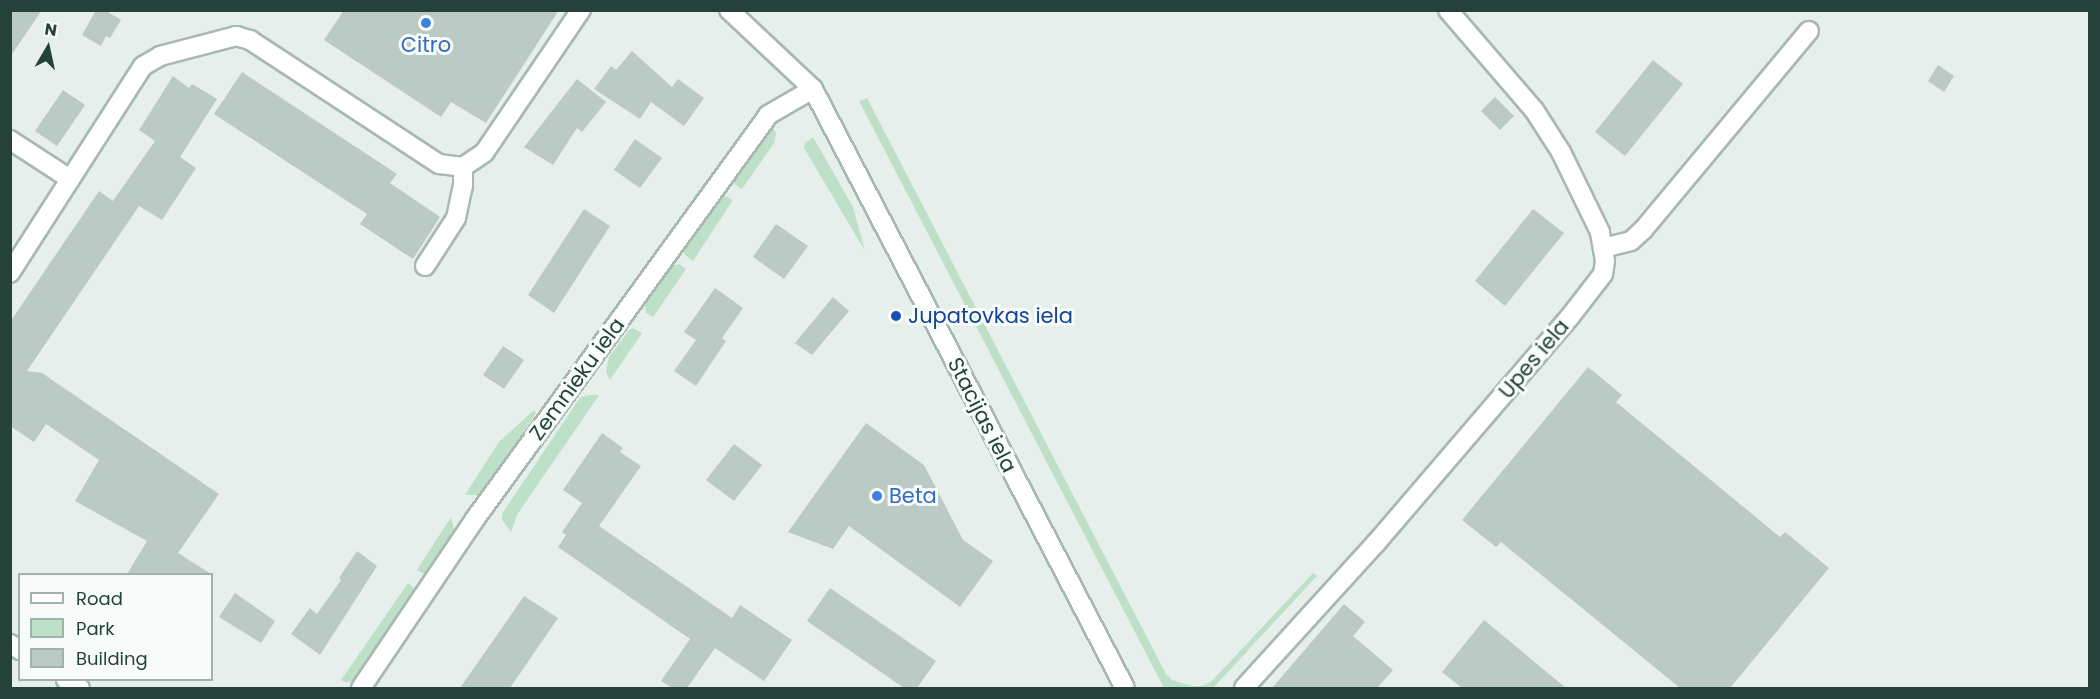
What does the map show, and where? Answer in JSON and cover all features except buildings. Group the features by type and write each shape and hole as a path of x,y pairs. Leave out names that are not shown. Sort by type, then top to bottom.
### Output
{"street":[{"path":"10,273 143,66 160,56 236,36 250,40 439,164 463,167 484,153 581,10"},
{"path":"729,10 813,89"},
{"path":"1448,10 1534,110 1582,194 1603,248 1631,241 1643,230 1809,32"},
{"name":"Stacijas iela","path":"813,89 1125,688"},
{"name":"Zemnieku iela","path":"361,688 475,519 768,115 813,89"},
{"path":"10,141 70,179"},
{"path":"425,266 456,218 463,186 463,167"},
{"name":"Upes iela","path":"1244,688 1383,534 1596,285 1603,274 1603,248"}],"green space":[{"path":"867,98 1166,674 1172,680 1192,686 1202,686 1211,682 1313,573 1317,576 1213,688 1164,688 859,101"},
{"path":"772,125 776,134 774,143 742,189 733,183 734,177"},
{"path":"813,137 853,207 865,251 804,148 805,143"},
{"path":"723,195 733,200 693,261 685,255 683,249 718,198"},
{"path":"679,264 686,269 653,317 646,313 645,305 671,266"},
{"path":"633,328 642,333 610,380 606,372 609,357 629,330"},
{"path":"599,395 517,515 511,532 502,520 502,514 577,402 581,397"},
{"path":"534,410 536,413 485,489 478,495 465,495 499,442"},
{"path":"451,517 455,533 428,576 417,570"},
{"path":"408,583 415,592 356,679 347,683 341,680"}],"place":[{"name":"Citro","path":"426,23"},
{"name":"Jupatovkas iela","path":"896,316"},
{"name":"Beta","path":"877,496"}]}
